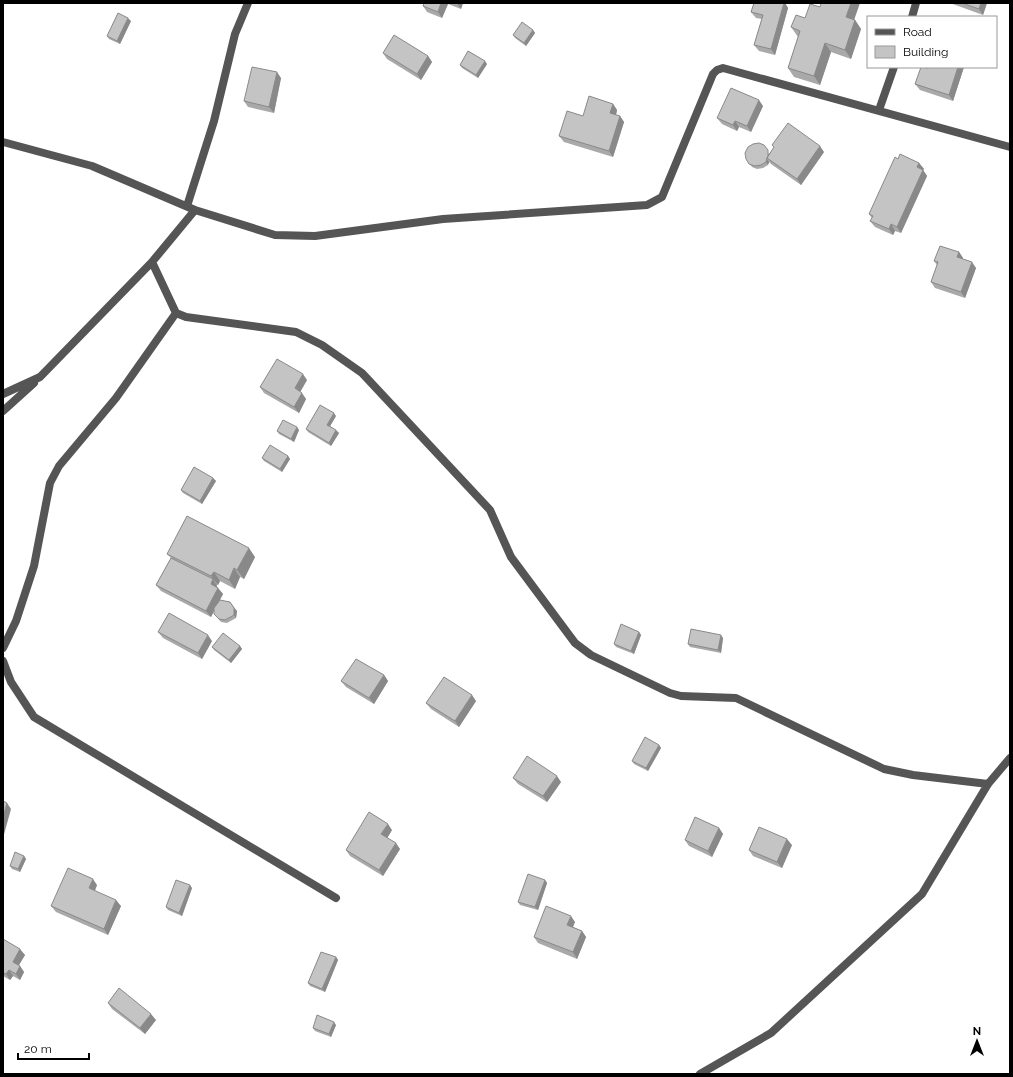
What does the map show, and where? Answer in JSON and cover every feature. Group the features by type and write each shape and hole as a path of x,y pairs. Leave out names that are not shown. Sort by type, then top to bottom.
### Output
{"street":[{"path":"3,410 40,377 152,262 191,208 236,34 248,3"},
{"path":"912,16 916,3"},
{"path":"3,142 92,166 191,208 275,235 315,236 443,219 647,206 662,197 713,74 717,70 723,68 1010,147"},
{"path":"879,110 894,68"},
{"path":"152,262 176,313 186,317 296,332 322,345 362,373 490,510 511,557 575,643 591,655 670,693 681,696 736,698 884,769 913,775 988,784"},
{"path":"3,648 16,621 34,566 50,483 59,466 116,398 176,313"},
{"path":"3,394 40,377"},
{"path":"3,661 11,682 34,717 336,898"},
{"path":"700,1074 771,1032 922,894 988,784 1010,758"}],"building":[{"path":"424,3 441,3 438,12 423,6"},
{"path":"754,3 784,3 771,49 754,45 763,15 751,12"},
{"path":"821,3 851,3 846,17 855,20 845,50 825,43 814,76 788,68 800,31 791,27 796,15 805,18 810,4 820,7"},
{"path":"962,3 981,3 979,9"},
{"path":"118,13 128,18 117,41 107,36"},
{"path":"522,22 533,30 524,43 513,35"},
{"path":"394,35 428,56 417,74 383,53"},
{"path":"468,51 485,61 476,75 460,65"},
{"path":"252,67 277,72 269,107 244,101"},
{"path":"921,68 958,68 949,95 915,84"},
{"path":"731,88 759,100 747,126 735,121 733,125 717,118"},
{"path":"589,96 613,104 610,113 620,116 609,151 559,136 567,111 583,116"},
{"path":"788,123 820,146 797,179 767,158 774,147 772,145"},
{"path":"759,143 764,145 768,150 768,156 766,162 755,166 749,164 745,153 748,147"},
{"path":"900,154 919,163 917,167 923,170 897,227 891,224 889,229 870,221 873,216 869,214 895,157 898,159"},
{"path":"940,246 959,252 957,257 972,262 961,292 931,282 938,262 934,261"},
{"path":"277,359 303,374 295,388 302,393 294,407 260,387"},
{"path":"320,405 334,413 327,425 336,430 329,443 306,429"},
{"path":"283,420 297,427 291,439 277,431"},
{"path":"270,445 288,456 280,469 262,458"},
{"path":"194,467 213,478 200,501 181,490"},
{"path":"187,516 249,548 237,570 234,568 229,580 214,572 211,576 167,554"},
{"path":"171,558 213,579 211,584 218,588 206,611 156,585"},
{"path":"220,600 230,602 234,608 234,615 225,620 219,619 214,614 214,608"},
{"path":"169,613 208,635 198,653 158,632"},
{"path":"621,624 639,632 631,651 614,644"},
{"path":"691,629 721,635 718,650 688,644"},
{"path":"223,633 240,646 229,660 212,647"},
{"path":"356,659 384,675 369,698 341,681"},
{"path":"444,677 472,695 455,721 426,703"},
{"path":"645,737 659,745 646,768 632,761"},
{"path":"527,756 557,776 543,796 513,778"},
{"path":"3,801 7,803 3,817"},
{"path":"369,812 388,824 381,834 396,843 379,870 346,850"},
{"path":"695,817 719,828 708,851 685,840"},
{"path":"759,827 787,839 777,862 749,850"},
{"path":"15,852 24,856 18,869 10,866"},
{"path":"68,868 93,879 89,888 116,900 104,929 51,906"},
{"path":"528,874 545,880 535,907 518,902"},
{"path":"176,880 190,885 179,913 166,907"},
{"path":"546,906 571,916 567,925 582,931 573,952 534,937"},
{"path":"3,939 20,949 13,962 20,966 16,974 9,970 6,974 3,973"},
{"path":"321,952 336,957 322,989 308,983"},
{"path":"119,988 151,1014 140,1028 108,1003"},
{"path":"317,1015 334,1022 329,1034 313,1028"}]}
